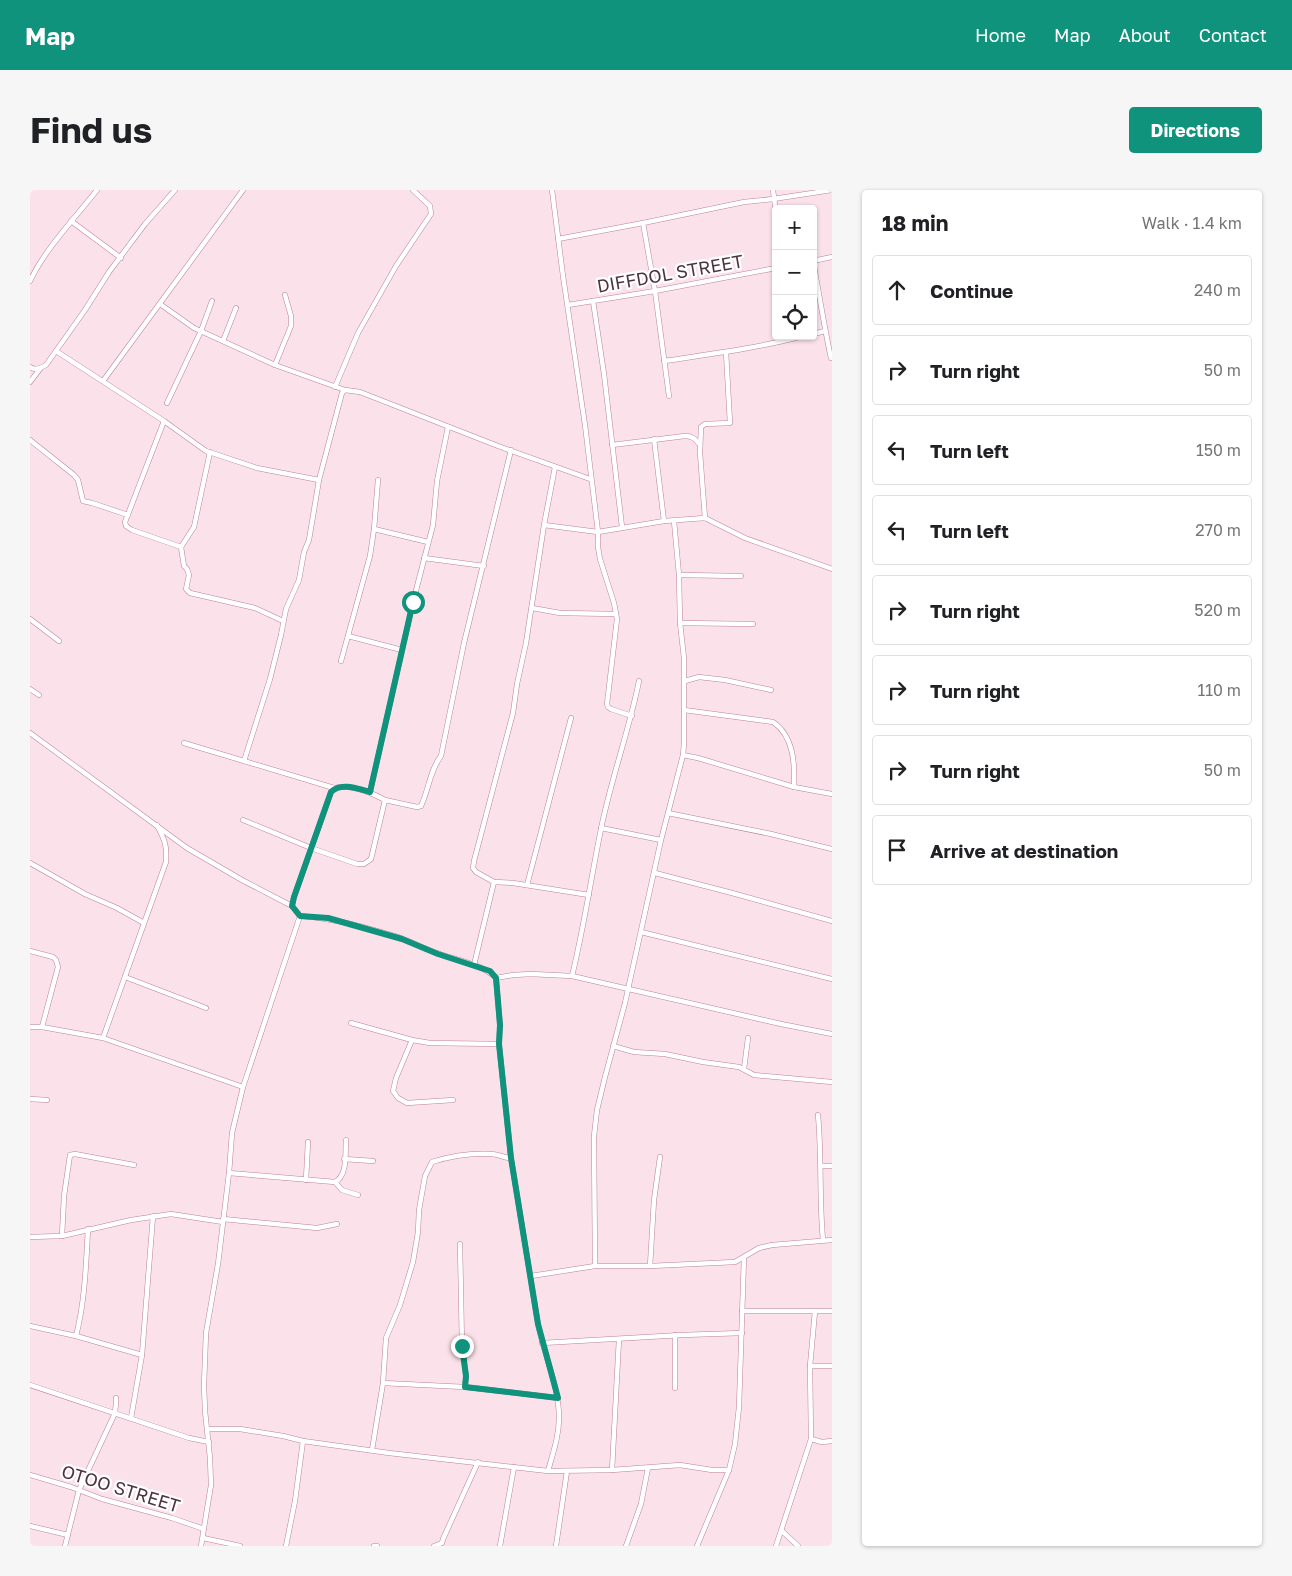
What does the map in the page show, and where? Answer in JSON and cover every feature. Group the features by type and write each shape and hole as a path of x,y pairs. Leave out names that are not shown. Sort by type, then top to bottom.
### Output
{"street":[{"path":"30,282 36,270 97,190"},
{"path":"30,382 40,369 46,365 85,310 99,286 144,224 175,190"},
{"path":"103,382 243,190"},
{"path":"335,387 358,332 396,266 432,214 430,206 413,190"},
{"path":"552,190 585,425 590,479 598,532 598,547 617,620 607,704 611,709 632,716"},
{"path":"773,190 774,205"},
{"path":"558,239 643,224 744,202 832,190"},
{"path":"71,222 121,258"},
{"path":"643,224 655,292 669,396"},
{"path":"817,259 832,257"},
{"name":"DIFFDOL STREET","path":"568,305 655,292 772,269"},
{"path":"817,282 824,331 832,358"},
{"path":"275,365 291,326 291,316 285,294"},
{"path":"167,403 202,331 212,301"},
{"path":"593,301 604,374 622,527"},
{"path":"160,304 194,328 275,365 335,387 360,392 448,427 590,479"},
{"path":"223,341 236,308"},
{"path":"817,333 824,331"},
{"path":"664,361 774,344 788,340"},
{"path":"56,351 164,421 206,451 257,468 319,480"},
{"path":"704,518 700,445 701,428 706,424 730,423 726,352"},
{"path":"30,367 32,369 40,369"},
{"path":"244,761 270,679 287,604 300,580 319,480 342,393 345,390"},
{"path":"164,421 125,522 126,526 132,530 181,546"},
{"path":"370,792 433,525 436,481 448,427"},
{"path":"612,445 690,436 700,445"},
{"path":"654,439 664,521"},
{"path":"30,440 74,475 78,480 83,501 128,515"},
{"path":"184,743 334,788 349,787 370,792 385,800 417,807 421,806 426,796 435,764 441,756 464,643 511,450"},
{"path":"210,452 194,527 181,546 184,566 189,575 186,589 188,592 255,608 283,621"},
{"path":"556,467 544,525 532,608 513,712 473,868 476,872 494,882 527,885 589,895"},
{"path":"341,661 370,556 378,480"},
{"path":"544,525 598,532 664,521 704,518 745,538 832,569"},
{"path":"595,1266 594,1136 604,1077 683,755 685,681 674,521"},
{"path":"374,529 428,542"},
{"path":"424,558 484,566"},
{"path":"679,575 741,576"},
{"path":"532,608 560,613 616,614"},
{"path":"30,619 59,641"},
{"path":"680,623 753,624"},
{"path":"348,636 402,650"},
{"path":"685,681 699,677 725,680 771,690"},
{"path":"572,976 601,828 632,716 639,681"},
{"path":"30,689 39,695"},
{"path":"684,710 774,722 780,726 788,739 792,752 795,769 794,787"},
{"path":"527,885 571,718"},
{"path":"30,733 195,853 292,906 300,916 328,918 402,939 438,954 490,971 496,978 500,1025 499,1044 511,1158 542,1343 558,1398 558,1430 548,1471"},
{"path":"683,755 794,787 832,794"},
{"path":"292,906 311,848 334,788"},
{"path":"243,820 311,848 357,864 364,864 371,859 385,800"},
{"path":"668,813 771,834 832,849"},
{"path":"103,1038 166,862 167,848 165,839 157,824"},
{"path":"601,828 661,840"},
{"path":"30,863 85,894 117,908 144,923"},
{"path":"655,873 732,892 832,921"},
{"path":"474,965 494,882"},
{"path":"200,1546 203,1538 211,1485 204,1384 206,1333 218,1264 234,1118 300,916"},
{"path":"641,932 832,979"},
{"path":"30,951 53,957 58,967 42,1027"},
{"path":"496,978 531,974 572,976 780,1024 832,1034"},
{"path":"125,977 206,1008"},
{"path":"351,1023 412,1040 436,1043 499,1044"},
{"path":"30,1027 42,1027 103,1038 243,1087"},
{"path":"744,1069 748,1038"},
{"path":"412,1040 396,1078 393,1091 398,1098 407,1103 453,1100"},
{"path":"613,1046 634,1052 665,1054 739,1067 754,1076 832,1082"},
{"path":"30,1099 47,1100"},
{"path":"818,1115 823,1240"},
{"path":"229,1173 335,1182 340,1180 343,1174 346,1140"},
{"path":"306,1180 308,1142"},
{"path":"62,1236 64,1196 70,1155 75,1154 134,1165"},
{"path":"372,1450 383,1383 386,1338 400,1305 412,1262 425,1176 432,1162 448,1157 494,1154 511,1158"},
{"path":"650,1266 654,1200 660,1156"},
{"path":"344,1159 374,1161"},
{"path":"821,1166 832,1166"},
{"path":"335,1182 342,1190 358,1195"},
{"path":"30,1236 62,1236 88,1229 171,1214 317,1228 338,1224"},
{"path":"131,1418 142,1355 153,1216"},
{"path":"76,1336 82,1315 88,1229"},
{"path":"531,1276 595,1266 650,1266 735,1262 759,1248 772,1245 832,1240"},
{"path":"460,1244 462,1346 466,1376 465,1387"},
{"path":"697,1546 729,1470 738,1425 744,1258"},
{"path":"742,1311 832,1311"},
{"path":"776,1546 811,1439 810,1366 815,1311"},
{"path":"30,1326 76,1336 142,1355"},
{"path":"542,1343 742,1333"},
{"path":"675,1335 675,1388"},
{"path":"612,1470 619,1338"},
{"path":"810,1366 832,1366"},
{"path":"383,1383 465,1387 558,1398"},
{"path":"30,1386 189,1438 209,1442"},
{"path":"66,1546 79,1490 115,1413 116,1398"},
{"path":"207,1429 240,1429 303,1441 548,1471 612,1470 680,1465 712,1470 729,1470"},
{"path":"811,1439 822,1442 832,1441"},
{"path":"286,1546 295,1501 303,1441"},
{"path":"434,1546 442,1543 478,1462"},
{"path":"500,1546 514,1467"},
{"path":"626,1546 641,1504 648,1468"},
{"path":"556,1546 567,1471"},
{"name":"OTOO STREET","path":"30,1475 62,1484 102,1499 172,1518 204,1530"},
{"path":"30,1526 68,1535"},
{"path":"782,1531 798,1546"},
{"path":"203,1538 240,1546"}],"route":[{"path":"413,602 370,792 349,787 334,788 331,792 292,906 300,916 328,918 402,939 438,954 490,971 496,978 500,1025 499,1044 511,1158 538,1324 558,1398 465,1387 466,1376 462,1346"}]}
